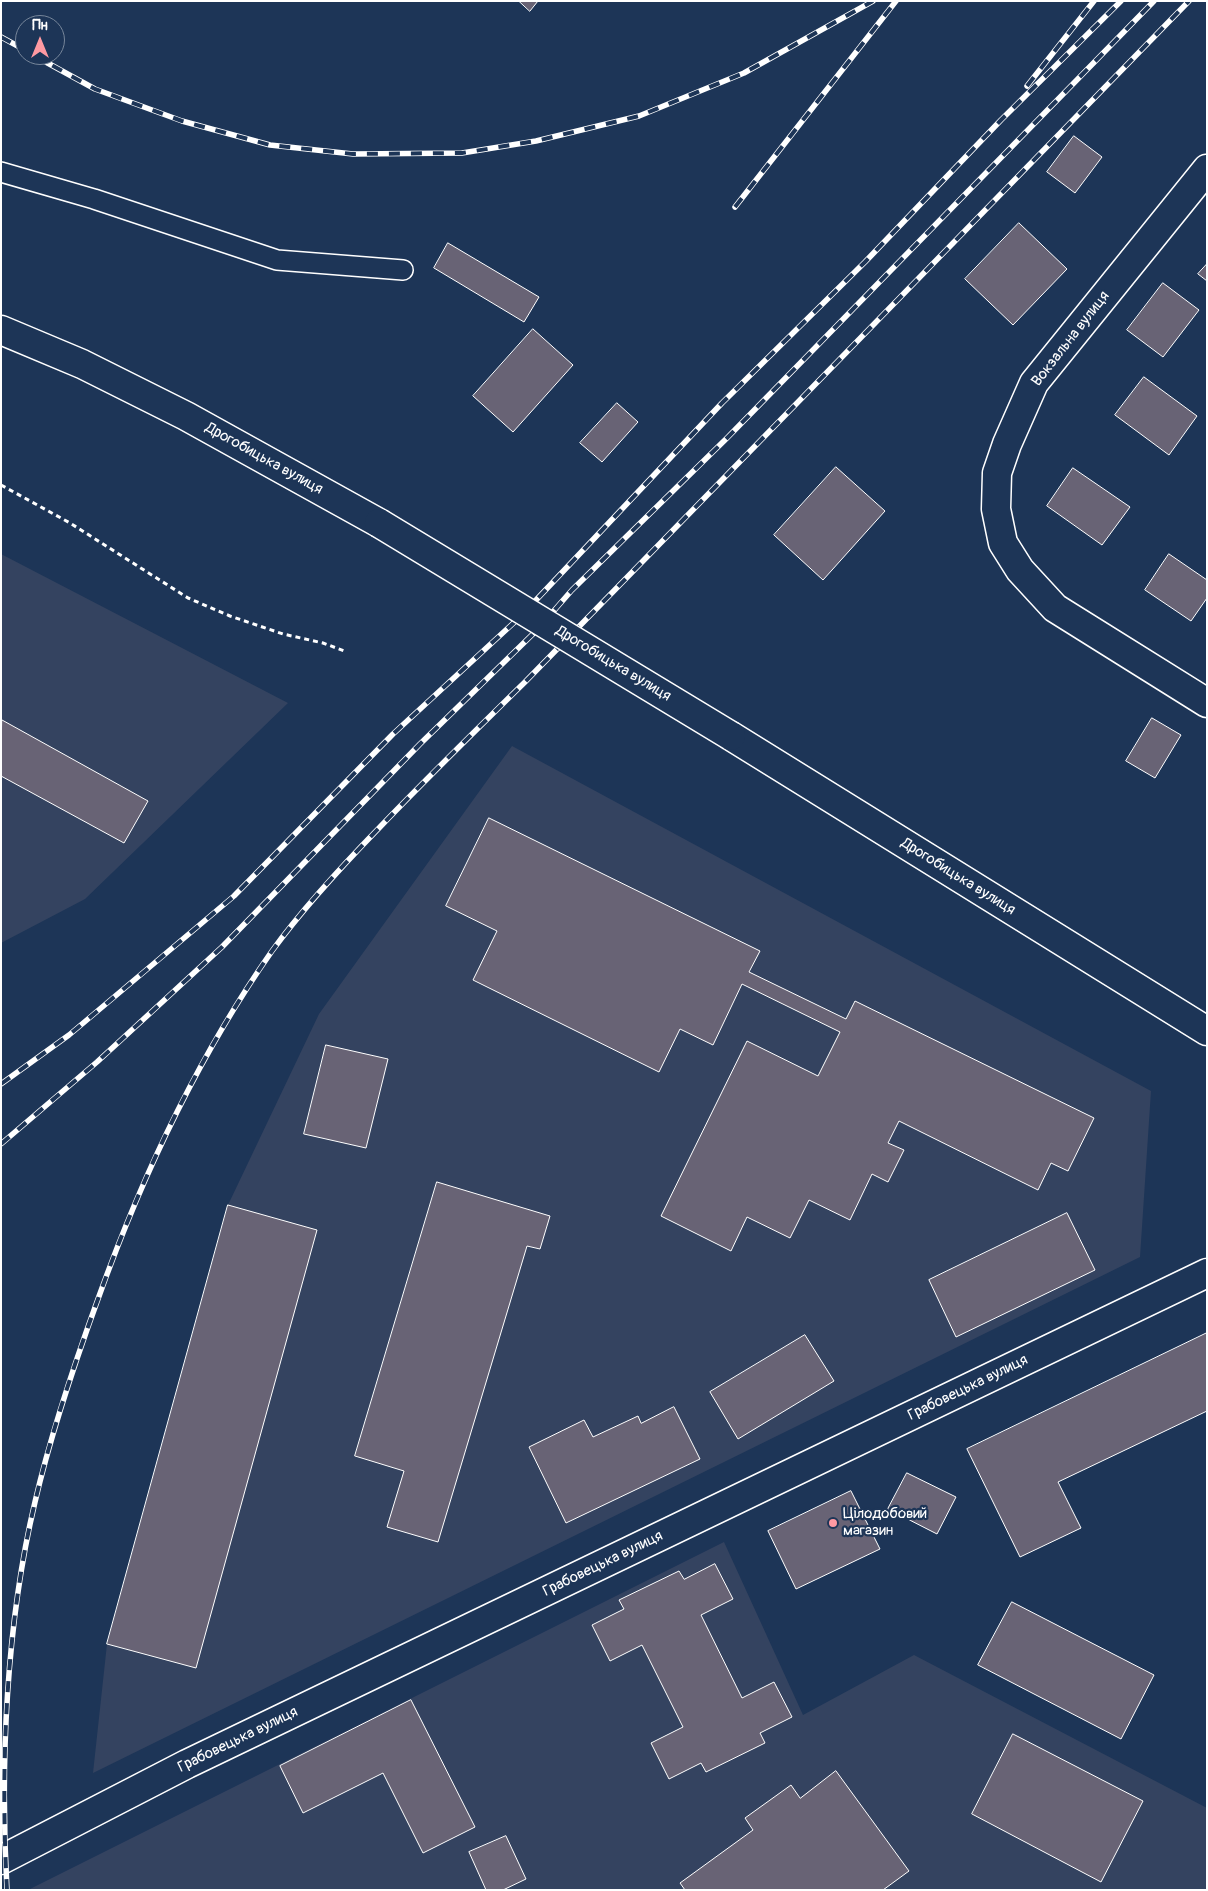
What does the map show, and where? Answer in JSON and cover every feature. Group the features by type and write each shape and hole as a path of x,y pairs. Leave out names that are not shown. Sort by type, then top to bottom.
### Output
{"street":[{"name":"Вокзальна вулиця","path":"1207,169 1034,383 1007,444 997,473 996,509 1003,543 1007,550 1020,570 1055,608 1207,703"},
{"name":"Дрогобицька вулиця","path":"1,330 82,364 186,416 379,523 731,736 1207,1031"},
{"name":"Грабовецька вулиця","path":"1,1860 187,1764 1207,1273"}],"lane":[{"path":"1,172 94,199 277,260 403,270"}],"path":[{"path":"1,485 70,523 188,598 230,616 283,634 323,643 347,652"}],"shaded area":[{"path":"1,554 288,703 85,899 1,943"},
{"path":"512,746 1151,1091 1140,1257 93,1773 107,1644 228,1205 319,1014"},
{"path":"724,1542 803,1715 914,1655 1207,1808 1207,1890 28,1890"}],"building":[{"path":"519,1 538,1 530,11"},
{"path":"1074,136 1102,157 1075,193 1047,172"},
{"path":"1019,223 1067,269 1013,325 965,279"},
{"path":"448,243 539,297 524,322 434,268"},
{"path":"1207,264 1207,281 1198,274"},
{"path":"1163,283 1199,310 1163,357 1127,330"},
{"path":"533,329 573,365 513,432 473,396"},
{"path":"1144,377 1197,416 1169,455 1115,415"},
{"path":"617,403 638,422 602,462 580,443"},
{"path":"836,467 885,511 823,580 774,535"},
{"path":"1073,468 1130,507 1102,545 1047,506"},
{"path":"1169,554 1207,580 1207,598 1191,621 1145,590"},
{"path":"1152,718 1181,735 1155,778 1126,761"},
{"path":"2,720 148,801 124,843 1,776"},
{"path":"489,818 760,951 749,972 846,1019 855,1001 1094,1118 1068,1171 1051,1163 1038,1190 899,1121 888,1143 904,1150 888,1182 872,1174 850,1220 809,1200 790,1238 747,1217 731,1251 661,1216 747,1041 818,1076 840,1032 742,984 713,1045 680,1029 659,1072 473,980 497,931 446,906"},
{"path":"326,1045 388,1059 366,1148 304,1134"},
{"path":"437,1182 550,1216 540,1249 527,1246 438,1542 387,1527 404,1471 355,1456"},
{"path":"228,1205 317,1230 196,1668 107,1644"},
{"path":"1067,1213 1095,1270 956,1337 929,1280"},
{"path":"1207,1333 1207,1411 1058,1482 1081,1528 1020,1557 967,1449"},
{"path":"805,1335 834,1381 738,1439 710,1392"},
{"path":"674,1407 700,1459 566,1523 529,1447 584,1420 593,1437 638,1416 641,1423"},
{"path":"907,1473 956,1497 937,1534 888,1509"},
{"path":"851,1491 880,1549 796,1589 768,1531"},
{"path":"715,1564 733,1599 701,1615 742,1698 774,1682 792,1717 760,1733 765,1743 706,1772 701,1763 669,1779 651,1743 683,1727 642,1645 610,1661 592,1625 624,1609 619,1600 679,1571 684,1579"},
{"path":"1012,1602 1154,1675 1121,1739 978,1665"},
{"path":"411,1700 475,1827 423,1853 383,1773 303,1813 280,1766"},
{"path":"1013,1734 1143,1801 1101,1882 972,1814"},
{"path":"836,1771 909,1871 883,1890 685,1890 680,1883 753,1830 745,1818 791,1785 800,1798"},
{"path":"506,1836 526,1879 503,1890 486,1890 469,1852"}],"railway":[{"path":"51,65 95,89 182,121 270,145 353,154 462,153 536,141 639,116 744,73 873,1"},
{"path":"735,207 896,1"},
{"path":"1027,86 1094,1"},
{"path":"1,1084 69,1035 234,896 393,734 520,617 722,403 865,262 1001,120 1121,1"},
{"path":"1,1144 97,1062 222,947 420,744 537,630 572,590 727,438 1154,1"},
{"path":"7,1890 4,1793 5,1744 12,1645 17,1596 25,1549 41,1476 80,1349 133,1208 173,1119 219,1033 272,951 324,887 366,842 525,682 1189,1"},
{"path":"1,37 15,45"}],"place":[{"name":"Цілодобовий магазин","path":"833,1523"}]}
